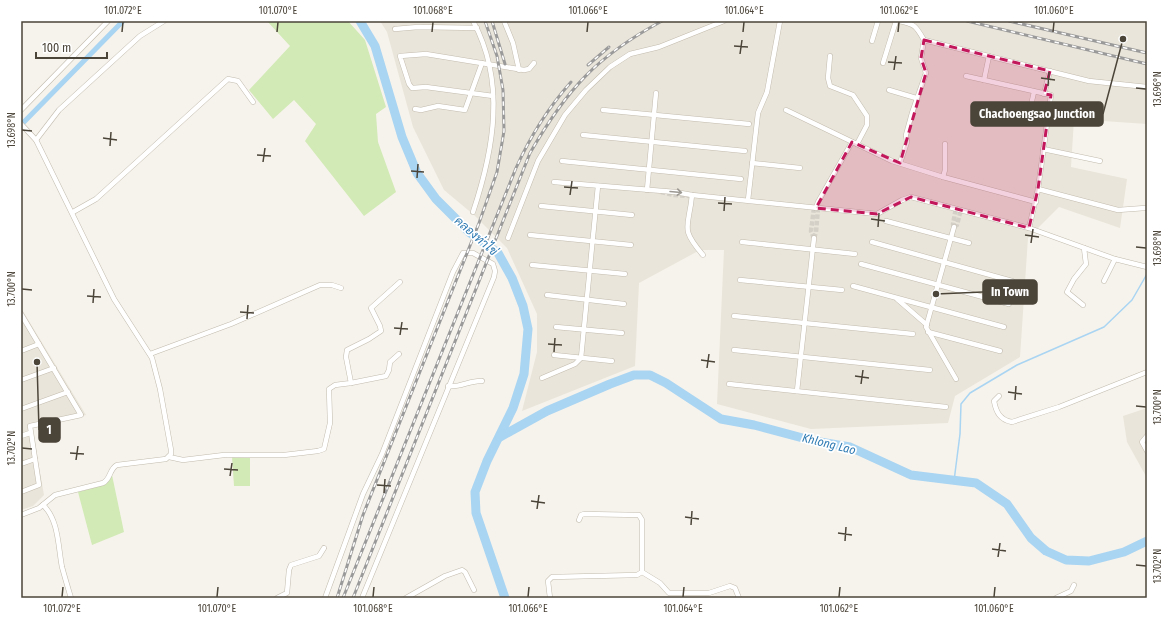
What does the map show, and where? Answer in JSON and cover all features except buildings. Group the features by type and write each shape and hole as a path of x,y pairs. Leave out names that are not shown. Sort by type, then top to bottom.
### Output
{"street":[{"path":"21,110 108,21"},
{"path":"36,140 59,110 140,36 164,21"},
{"path":"473,21 490,66 493,96 491,150 473,212"},
{"path":"504,21 513,43 519,70"},
{"path":"508,238 538,161 565,114 586,90 610,67 630,54 659,47 724,21"},
{"path":"748,200 758,113 767,92 780,21"},
{"path":"872,41 878,21"},
{"path":"883,63 898,21 912,24 924,40 1098,83 1147,86"},
{"path":"395,29 418,27 476,28"},
{"path":"900,163 916,98 926,73 921,58 924,40"},
{"path":"493,96 426,87 412,88 409,84 400,56 426,54 519,70 527,70 534,63"},
{"path":"816,208 818,202 867,125 867,116 853,95 830,86 828,78 830,56"},
{"path":"984,80 990,56"},
{"path":"415,108 421,110 438,106 463,110 467,107 482,63"},
{"path":"1044,94 1050,71"},
{"path":"966,76 1051,95 1036,202 1029,228"},
{"path":"73,212 96,199 228,79 238,81 253,102"},
{"path":"889,90 916,98"},
{"path":"1031,105 1034,92"},
{"path":"648,190 656,93"},
{"path":"603,110 748,124"},
{"path":"786,110 900,163 943,177 1036,202"},
{"path":"21,124 36,140 73,212 114,299 150,354 160,389 168,429 171,450 168,457"},
{"path":"583,135 745,151"},
{"path":"943,177 945,170 945,144"},
{"path":"1043,148 1100,161"},
{"path":"562,161 741,179"},
{"path":"752,163 800,168"},
{"path":"554,182 660,192 675,192 877,214 902,200 911,197 1029,228 1084,248 1147,267"},
{"path":"542,378 575,364 581,358 598,186"},
{"path":"1038,189 1118,210 1145,208"},
{"path":"692,195 690,214 686,228 689,239 703,255"},
{"path":"541,206 632,216"},
{"path":"886,221 969,243"},
{"path":"954,227 927,325 928,332 956,379"},
{"path":"530,235 631,246"},
{"path":"797,391 814,238"},
{"path":"742,242 855,254"},
{"path":"872,242 1012,281"},
{"path":"1083,305 1067,292 1074,279 1086,264 1084,248"},
{"path":"324,598 453,272 463,253 469,252 493,264 495,271 362,598"},
{"path":"1104,281 1115,258"},
{"path":"861,264 1009,304"},
{"path":"532,265 625,274"},
{"path":"740,280 842,290"},
{"path":"351,383 346,357 347,350 374,337 381,331 371,308 400,282"},
{"path":"150,354 230,324 320,285 332,285 341,288"},
{"path":"852,286 1004,326"},
{"path":"547,296 624,304"},
{"path":"896,298 927,325"},
{"path":"21,314 23,321 39,344 82,415 30,426 39,485 21,492"},
{"path":"734,316 913,334"},
{"path":"556,327 622,333"},
{"path":"928,332 1000,351"},
{"path":"21,351 39,344"},
{"path":"734,350 930,370"},
{"path":"21,515 43,505 55,495 103,483 109,479 112,469 117,465 168,457 183,460 224,455 284,455 322,450 326,444 330,423 329,388 335,385 386,376 390,362 399,354"},
{"path":"554,356 612,361"},
{"path":"21,380 54,368"},
{"path":"999,396 994,401 996,412 1005,421 1012,422 1059,407 1147,372"},
{"path":"448,386 455,387 474,381 482,381"},
{"path":"729,384 946,407"},
{"path":"21,409 68,392"},
{"path":"21,436 30,433"},
{"path":"1147,436 1142,442 1147,451"},
{"path":"21,464 35,459"},
{"path":"43,505 51,514 71,598"},
{"path":"579,520 581,515 584,514 639,515 642,520 642,572"},
{"path":"277,598 287,593 289,570 291,565 319,556 324,548"},
{"path":"406,598 445,576 462,570 465,572 474,590"},
{"path":"550,598 548,584 550,578 552,577 637,575 642,572"},
{"path":"642,572 660,583 669,593 709,593 730,586 735,588 739,598"},
{"path":"1056,598 1071,592 1074,585"}],"highlighted area":[{"path":"924,40 1050,71 1044,94 1051,95 1038,189 1029,228 911,197 877,214 816,208 852,142 900,163 926,73 921,58"}],"shaded area":[{"path":"380,21 1147,21 1147,124 1074,119 1071,167 1127,179 1120,228 1059,207 1028,238 1020,357 955,396 948,423 811,429 717,404 724,250 700,250 639,283 635,366 522,411 537,352 537,314 507,248 474,215 444,190 413,127 387,32"},
{"path":"21,308 86,415 32,427 44,495 33,506 21,510"},
{"path":"1147,408 1147,478 1127,442 1123,416"}],"green space":[{"path":"267,21 348,21 365,40 386,107 376,114 378,142 396,192 364,216 305,141 316,124 294,100 273,119 249,90 290,46"},
{"path":"232,457 250,458 250,486 234,486"},
{"path":"112,475 124,532 92,545 78,492 104,485"}],"waterway":[{"path":"21,125 123,21"},
{"name":"คลองท่าไข่","path":"360,21 375,46 402,137 417,173 436,199 469,232 498,253 512,278 523,306 528,329 524,374 513,408 487,461 475,492 476,513 505,598"},
{"path":"954,481 960,434 961,404 970,393 1017,365 1104,327 1132,300 1147,274"},
{"name":"Khlong Lao","path":"500,437 547,411 610,384 634,375 650,375 666,383 721,419 754,425 814,441 850,447 911,475 976,483 1007,504 1031,538 1046,551 1066,560 1089,561 1124,552 1147,541"}],"tunnel":[{"path":"661,192 689,196"},
{"path":"814,208 811,231 814,238"},
{"path":"954,227 953,224 956,208"},
{"path":"814,238 818,209"},
{"path":"954,227 957,225 961,209"}],"railway":[{"path":"337,598 363,515 479,223 497,172 504,131 503,90 497,56 485,21"},
{"path":"492,21 505,64"},
{"path":"353,598 530,153 557,110 586,76 601,61 619,47 662,21"},
{"path":"967,21 1147,64"},
{"path":"1009,21 1147,53"},
{"path":"588,65 609,47"},
{"path":"343,598 516,168 540,123 571,82"}],"place":[{"name":"Chachoengsao Junction","path":"1123,39"},
{"name":"In Town","path":"936,294"},
{"name":"1","path":"37,362"}]}
